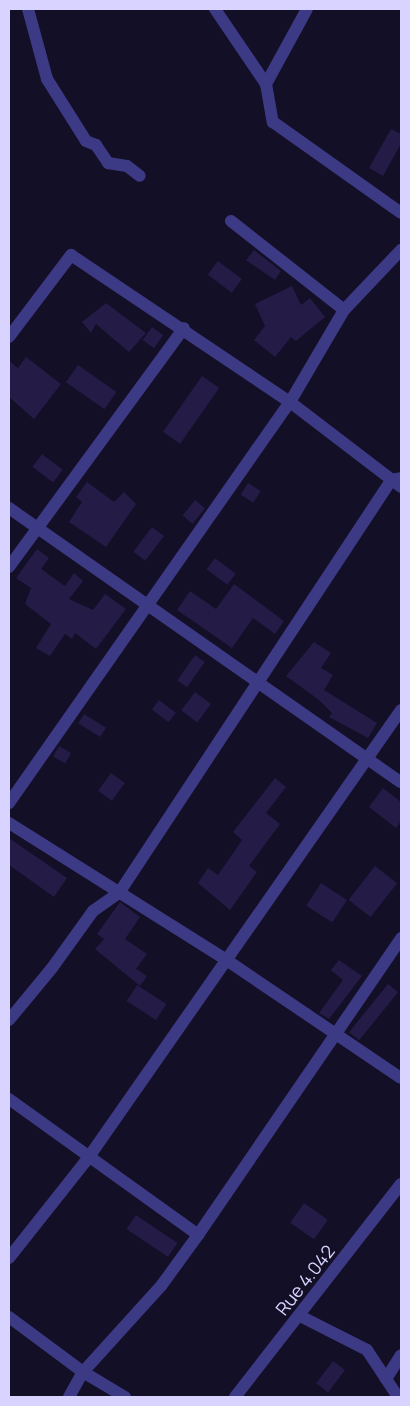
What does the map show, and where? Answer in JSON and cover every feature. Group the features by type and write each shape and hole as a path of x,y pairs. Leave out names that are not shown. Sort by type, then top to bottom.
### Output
{"street":[{"path":"28,9 48,80 86,141 96,145 108,163 128,166 140,176"},
{"path":"215,9 266,84 273,122 401,213"},
{"path":"266,84 307,9"},
{"path":"231,221 344,310"},
{"path":"9,803 290,402 344,310 401,250"},
{"path":"9,337 71,255 184,328 290,402 398,482 258,681 119,893 92,911 52,968 9,1020"},
{"path":"9,567 184,328"},
{"path":"9,508 150,604 401,782"},
{"path":"9,1258 90,1155 225,959 401,710"},
{"path":"9,823 225,959 401,1078"},
{"path":"69,1397 83,1372 161,1286 198,1235 401,938"},
{"path":"9,1098 198,1235"},
{"name":"Rue 4.042","path":"235,1397 401,1184"},
{"path":"300,1316 367,1350 398,1397"},
{"path":"9,1317 83,1372 125,1397"},
{"path":"386,1379 401,1355"}],"building":[{"path":"391,129 401,134 401,144 383,176 369,168"},
{"path":"254,250 281,271 275,280 246,260"},
{"path":"218,261 242,279 232,293 208,275"},
{"path":"292,286 301,305 310,298 325,317 296,341 291,337 275,357 254,340 265,326 255,304"},
{"path":"106,303 146,333 129,352 96,324 91,333 82,322"},
{"path":"152,327 163,335 154,348 143,340"},
{"path":"26,357 61,384 34,419 9,397 9,361 18,368"},
{"path":"78,365 117,392 104,409 66,382"},
{"path":"202,376 219,388 180,444 163,432"},
{"path":"42,454 63,470 53,482 32,467"},
{"path":"87,482 114,502 124,492 136,504 106,547 69,522 82,502 76,497"},
{"path":"248,483 261,491 253,503 241,495"},
{"path":"195,500 205,508 193,524 182,516"},
{"path":"152,527 164,536 145,561 133,552"},
{"path":"37,549 49,558 41,569 65,586 74,573 83,581 69,599 93,610 105,594 126,609 96,649 75,633 72,639 65,634 50,656 36,648 51,624 25,604 31,588 16,578"},
{"path":"215,558 236,574 227,585 207,569"},
{"path":"234,584 284,621 275,634 253,618 232,648 177,610 190,591 216,609"},
{"path":"314,642 331,653 321,668 333,675 324,690 377,723 368,738 329,717 332,713 319,700 286,676"},
{"path":"195,655 205,662 187,687 177,680"},
{"path":"195,692 211,704 197,722 181,710"},
{"path":"159,700 176,713 169,722 152,710"},
{"path":"84,714 106,728 100,737 78,723"},
{"path":"59,746 71,753 65,763 53,756"},
{"path":"111,773 125,783 112,801 98,791"},
{"path":"275,778 286,787 266,813 280,824 249,866 257,872 230,910 198,883 208,868 218,875 242,840 233,832"},
{"path":"383,788 401,802 401,821 396,828 369,807"},
{"path":"9,838 67,878 54,897 9,865"},
{"path":"375,866 397,883 371,917 349,900"},
{"path":"321,883 347,900 332,923 306,906"},
{"path":"120,902 140,917 125,939 147,954 136,969 147,976 140,986 95,949 104,939 97,934"},
{"path":"339,960 362,976 329,1019 319,1013 343,980 331,970"},
{"path":"388,984 398,992 359,1040 349,1032"},
{"path":"137,985 166,1004 156,1020 127,1001"},
{"path":"304,1203 328,1220 314,1239 290,1223"},
{"path":"136,1215 177,1243 168,1257 126,1229"},
{"path":"333,1361 345,1370 328,1392 316,1383"}]}
